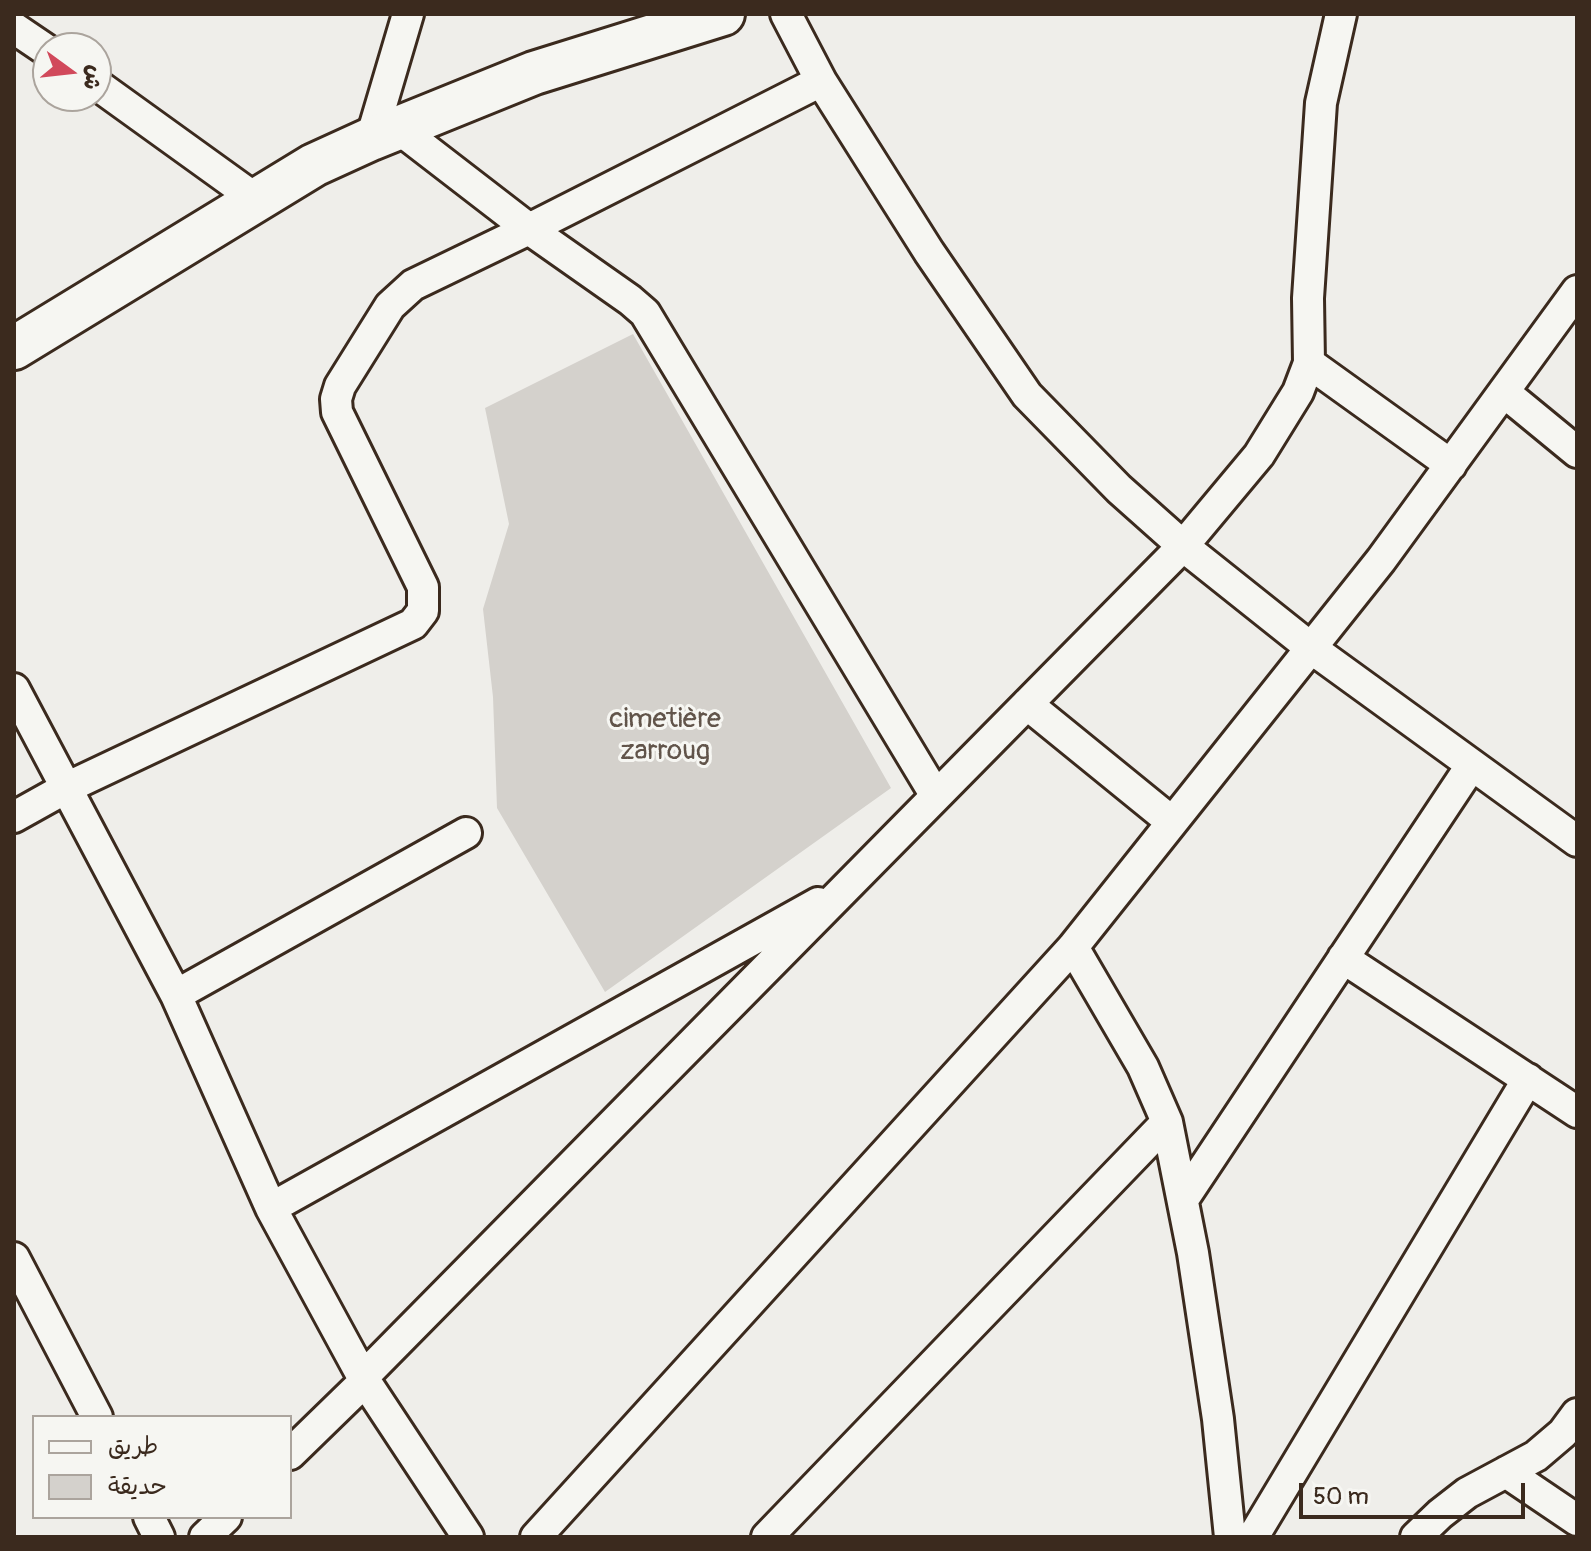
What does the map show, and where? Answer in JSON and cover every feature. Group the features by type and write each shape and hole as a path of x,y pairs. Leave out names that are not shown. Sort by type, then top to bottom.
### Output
{"street":[{"path":"384,134 408,14"},
{"path":"14,348 314,165 649,26 723,14"},
{"path":"786,14 821,81 929,252 1027,395 1119,489 1183,546 1311,648 1471,766 1574,831"},
{"path":"292,1452 1183,546 1259,455 1298,392 1309,363 1308,298 1321,103 1341,14"},
{"path":"14,28 32,40"},
{"path":"14,817 66,788 413,624 423,611 423,587 343,429 336,399 340,386 390,306 413,285 821,81"},
{"path":"112,96 257,200"},
{"path":"384,134 529,229 645,313 936,796"},
{"path":"536,1537 1073,947 1381,560 1577,291"},
{"path":"1309,363 1451,465"},
{"path":"1504,392 1577,452"},
{"path":"14,689 176,995 271,1208 364,1379 468,1537"},
{"path":"1027,704 1172,822"},
{"path":"1184,1198 1471,766"},
{"path":"176,995 466,833"},
{"path":"271,1208 848,886"},
{"path":"1073,947 1143,1067 1167,1122 1184,1198 1218,1419 1230,1537"},
{"path":"1343,958 1577,1112"},
{"path":"1253,1537 1528,1079"},
{"path":"767,1537 1167,1122"},
{"path":"14,1258 96,1415"},
{"path":"1416,1537 1467,1493 1529,1461 1550,1446 1577,1414"},
{"path":"1506,1472 1577,1520"},
{"path":"150,1519 159,1537"},
{"path":"205,1537 224,1519"}],"green space":[{"name":"cimetière zarroug","path":"633,334 891,788 605,992 497,808 493,697 483,609 509,524 485,408"}]}
